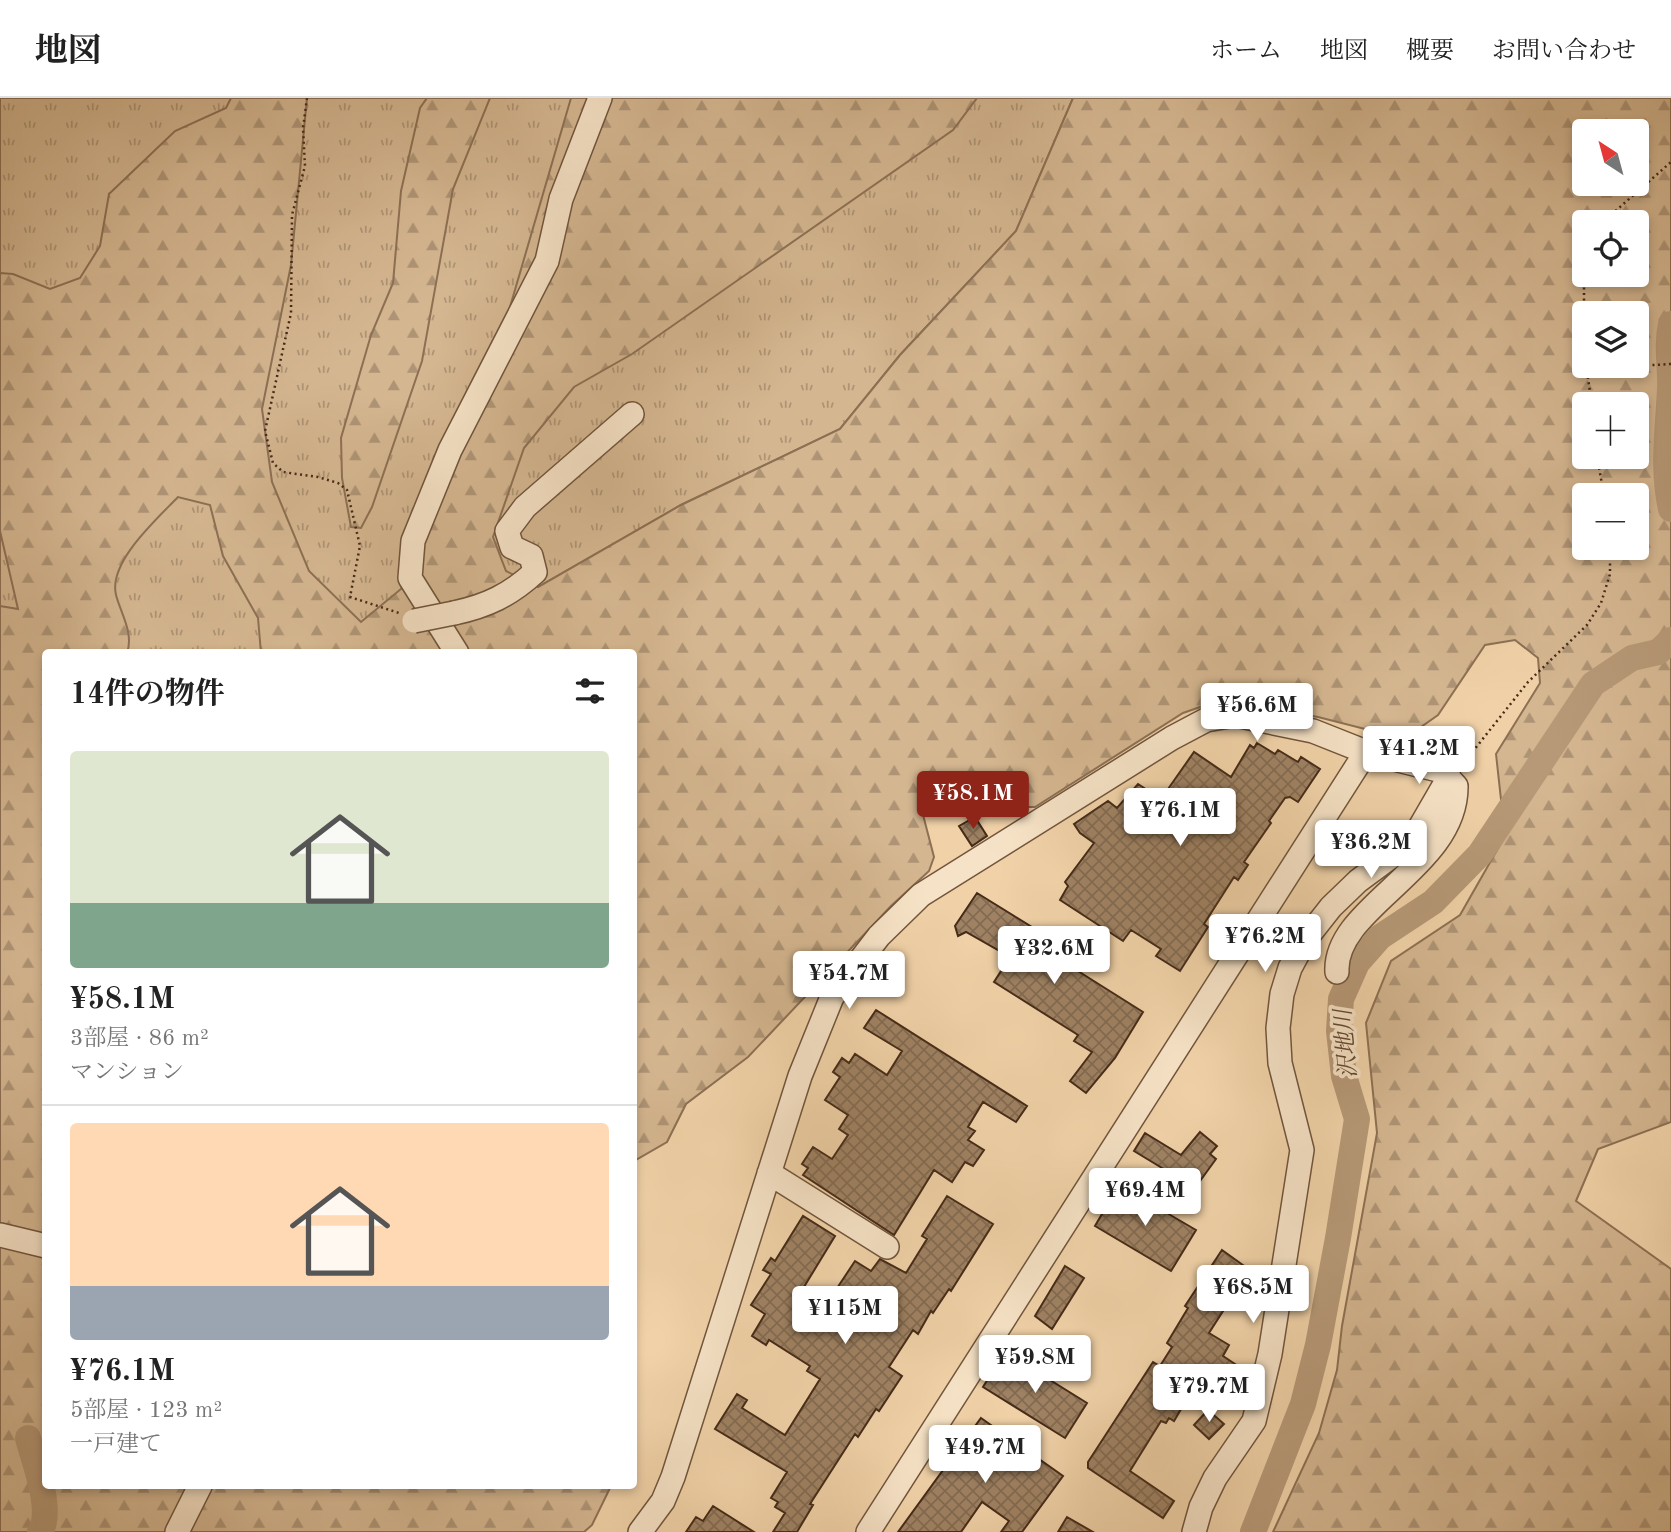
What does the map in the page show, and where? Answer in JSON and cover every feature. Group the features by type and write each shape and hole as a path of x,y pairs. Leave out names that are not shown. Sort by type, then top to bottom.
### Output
{"street":[{"path":"454,649 410,578 413,541 450,450 547,261 561,199 600,98"},
{"path":"414,621 481,607 512,593 535,572 531,556 512,547 507,531 525,507 632,414"},
{"path":"640,1532 663,1501 673,1477 800,1076 832,997 879,936 921,895 1206,720 1235,715 1313,731 1366,752 1442,771 1456,786 1456,797 1430,851 1345,939 1336,962 1337,972"},
{"path":"868,1532 1366,752"},
{"path":"1194,1532 1201,1507 1215,1478 1254,1421 1270,1354 1302,1150 1280,1063 1278,1028 1290,968 1305,940 1331,907 1359,881 1412,841 1447,786 1449,777"},
{"path":"769,1173 887,1247"},
{"path":"0,1235 42,1245"},
{"path":"177,1532 199,1489"}],"path":[{"path":"307,98 303,128 305,166 292,215 291,313 265,431 273,463 282,472 318,477 338,483 346,490 360,545 350,597 393,610 414,621"},
{"path":"1616,210 1671,162"},
{"path":"1649,365 1671,364"},
{"path":"1449,777 1528,682 1587,625 1601,603 1611,574 1610,560"}],"green space":[{"path":"0,98 1073,98 1016,231 900,355 840,429 681,505 538,587 473,649 42,649 42,720 0,1426"},
{"path":"231,98 307,98 291,265 262,409 272,482 309,571 361,622 401,589 503,331 571,98 977,98 953,130 632,354 574,387 524,448 493,537 506,571 538,587 681,505 840,429 900,355 1016,231 1073,98 1671,98 1671,1122 1598,1149 1576,1201 1671,1269 1671,1532 1273,1532 1319,1433 1337,1370 1342,1326 1377,1133 1366,1023 1391,961 1460,915 1505,836 1496,754 1540,683 1538,658 1515,640 1485,645 1438,715 1404,739 1318,717 1220,700 1183,713 1035,807 1022,807 1009,793 955,805 938,801 922,811 934,857 929,871 891,906 748,1057 686,1104 667,1142 637,1159 637,649 261,649 258,618 223,556 210,505 178,497 136,542 119,569 116,595 128,631 128,649 42,649 42,1489 610,1489 592,1525 584,1532 0,1532 0,606 18,609 0,531 0,273 13,274 50,289 80,278 100,246 109,194 175,131 226,108"},
{"path":"427,98 490,98 453,189 422,361 372,507 361,528 351,527 342,478 341,438 371,335 393,283 401,191 420,108"}],"building":[{"path":"1257,743 1275,754 1278,750 1298,762 1301,757 1320,769 1298,802 1290,797 1285,798 1269,821 1271,823 1244,862 1248,865 1238,880 1234,877 1204,924 1208,927 1180,971 1156,956 1161,949 1131,930 1123,941 1060,900 1068,886 1065,882 1094,843 1080,833 1074,824 1108,801 1117,808 1138,784 1161,799 1194,752 1231,777 1250,745 1254,748"},
{"path":"975,817 987,836 972,846 959,826"},
{"path":"977,893 1077,955 1070,966 1143,1012 1115,1058 1086,1093 1070,1081 1092,1052 1074,1041 1078,1035 994,982 1010,957 966,932 958,936 955,926"},
{"path":"876,1010 1027,1106 1016,1122 983,1102 968,1127 975,1131 968,1140 984,1150 973,1166 965,1162 952,1182 934,1170 894,1235 803,1175 808,1168 802,1164 813,1147 832,1159 848,1135 839,1129 848,1115 825,1100 840,1077 833,1072 842,1058 849,1063 855,1054 887,1075 902,1051 864,1028"},
{"path":"1200,1132 1217,1146 1210,1154 1216,1159 1195,1188 1134,1151 1145,1133 1181,1155"},
{"path":"1119,1185 1196,1230 1171,1271 1095,1226"},
{"path":"947,1196 993,1224 951,1291 949,1289 933,1313 931,1311 918,1334 913,1330 889,1367 902,1376 858,1437 855,1434 810,1504 813,1505 797,1532 773,1532 785,1513 775,1507 778,1502 771,1498 787,1472 715,1429 737,1394 747,1400 742,1408 785,1435 820,1379 807,1371 810,1366 769,1340 766,1345 752,1336 765,1314 751,1305 771,1274 763,1270 771,1258 775,1261 803,1216 835,1236 793,1305 816,1320 855,1261 871,1271 880,1259 906,1273 927,1239 922,1236"},
{"path":"1222,1250 1247,1268 1229,1297 1232,1299 1230,1307 1225,1308 1209,1333 1229,1345 1223,1356 1241,1368 1231,1386 1204,1370 1174,1421 1169,1418 1166,1423 1161,1421 1130,1471 1174,1501 1163,1518 1088,1468 1088,1462 1153,1362 1160,1366 1172,1347 1167,1343 1188,1308 1185,1306"},
{"path":"1065,1266 1084,1278 1052,1329 1035,1316"},
{"path":"1005,1352 1087,1403 1065,1438 983,1387"},
{"path":"1208,1410 1224,1424 1209,1439 1194,1425"},
{"path":"981,1418 1063,1476 1022,1532 1001,1532 1009,1521 982,1502 961,1532 898,1532"},
{"path":"713,1506 754,1532 686,1532 696,1517 703,1521"},
{"path":"1067,1517 1093,1532 1058,1532"}],"waterway":[{"name":"沢地川","path":"1671,324 1666,464 1671,509"},
{"name":"沢地川","path":"1253,1532 1303,1404 1318,1345 1338,1238 1357,1119 1344,1076 1339,1031 1341,999 1357,963 1380,937 1433,902 1480,854 1593,684 1632,658 1658,652 1671,640"},
{"path":"28,1438 44,1499 44,1523 40,1532"}]}
